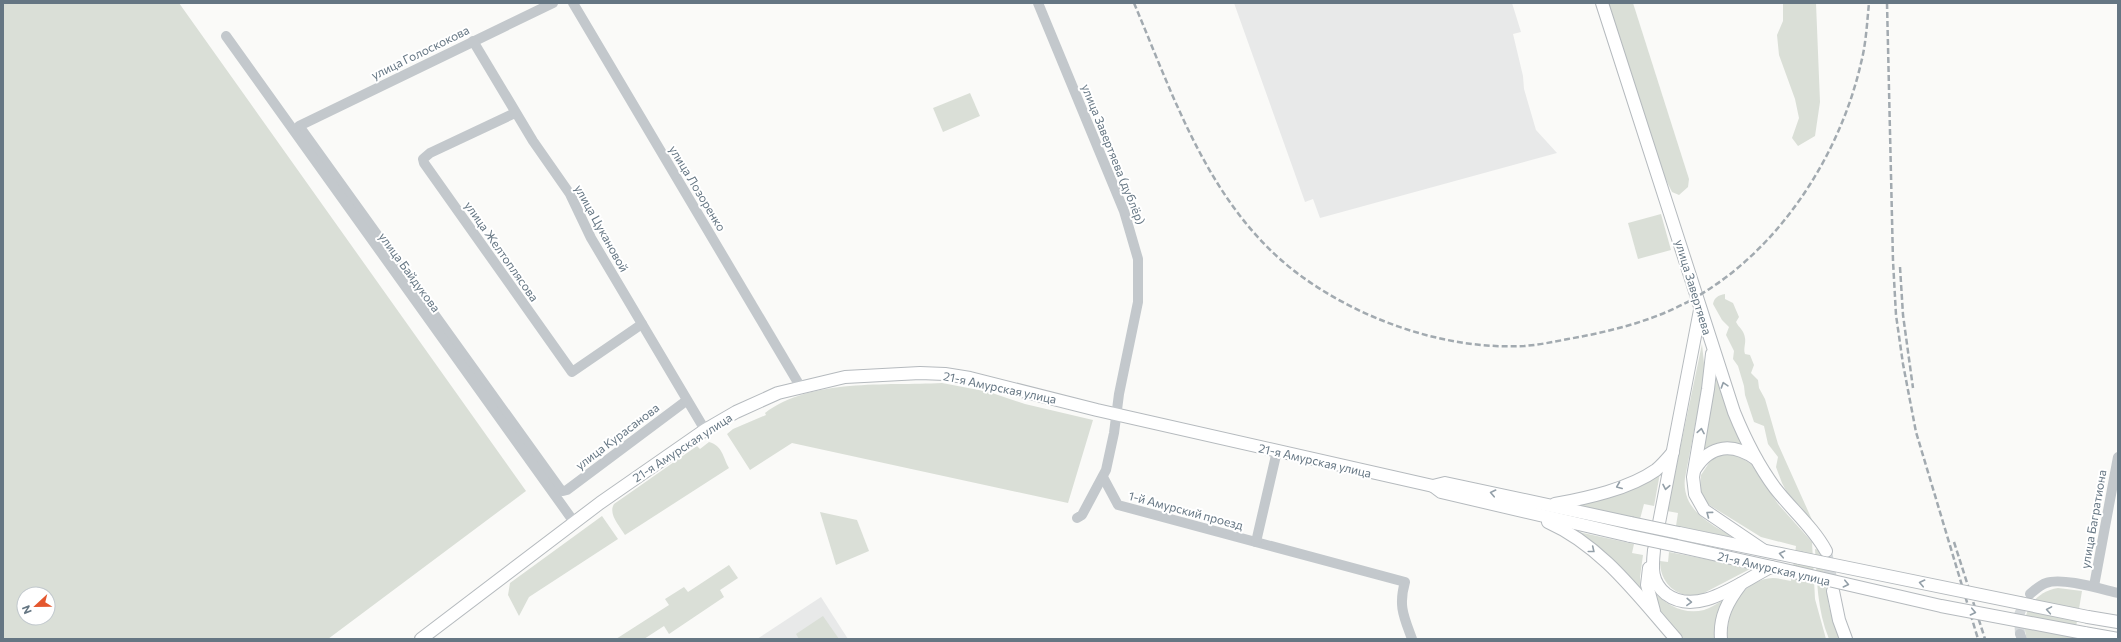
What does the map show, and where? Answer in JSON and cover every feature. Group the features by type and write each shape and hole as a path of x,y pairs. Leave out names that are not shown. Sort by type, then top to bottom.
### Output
{"main road":[{"name":"улица Завертяева","path":"1602,3 1734,412 1756,459 1775,488 1820,539 1826,551"},
{"path":"1659,523 1674,451 1700,306"},
{"path":"1695,339 1704,336 1710,339 1711,371 1694,470 1693,483 1695,494 1704,510 1763,550"},
{"name":"21-я Амурская улица","path":"421,639 574,522 705,430 758,401 800,386 845,377 891,373 944,374 992,383 1277,451 1433,486 1441,492 1630,536 1941,606 2118,639"},
{"path":"1694,470 1704,458 1722,448 1735,448 1756,459"},
{"path":"1549,505 1597,495 1642,477 1655,470 1674,451"},
{"name":"21-я Амурская улица","path":"1433,486 1445,483 1800,558 2118,622"},
{"path":"1543,516 1547,522 1580,541 1599,556 1676,639"},
{"path":"1657,618 1647,585 1647,574 1653,554 1652,574 1656,584 1666,594 1681,602 1704,601 1771,567"},
{"path":"1721,639 1723,612 1728,601 1745,580"},
{"path":"1833,591 1839,620 1846,639"}],"street":[{"name":"улица Голоскокова","path":"299,126 553,3"},
{"name":"улица Лозоренко","path":"573,3 800,386"},
{"name":"улица Завертяева (дублёр)","path":"1038,3 1124,211 1138,259 1138,302 1116,413 1114,433 1103,477 1082,515 1077,518"},
{"name":"улица Байдукова","path":"226,36 574,522"},
{"name":"улица Цукановой","path":"472,41 532,141 570,194 591,238 686,401 705,430"},
{"name":"улица Желтоплясова","path":"516,113 430,153 423,159 424,163 572,372 642,324"},
{"name":"улица Байдукова","path":"299,126 560,489 563,491"},
{"name":"улица Курасанова","path":"563,491 686,401"},
{"name":"1-й Амурский проезд","path":"1256,542 1277,451"},
{"name":"улица Багратиона","path":"2094,586 2118,457"},
{"name":"1-й Амурский проезд","path":"1103,477 1118,505 1317,560 1405,582 1400,600 1412,639"},
{"path":"2030,594 2046,583 2054,582 2094,586 2118,593"}],"shaded area":[{"path":"3,3 179,3 526,491 328,639 3,639"},
{"path":"1234,3 1512,3 1521,32 1513,34 1523,76 1524,89 1536,130 1557,153 1320,218 1313,199 1305,202"},
{"path":"1608,3 1633,3 1689,179 1688,187 1679,195 1672,192 1665,178"},
{"path":"1783,3 1816,3 1820,102 1815,136 1798,146 1792,138 1799,118 1795,99 1779,55 1777,35 1783,21"},
{"path":"970,93 980,116 943,132 933,108"},
{"path":"1661,214 1671,250 1638,259 1628,223"},
{"path":"1725,294 1725,299 1733,303 1739,317 1736,322 1743,331 1745,340 1745,354 1750,355 1754,365 1751,373 1758,380 1759,388 1765,399 1778,444 1813,522 1791,500 1776,467 1778,457 1768,444 1764,426 1754,422 1745,395 1738,366 1733,359 1734,351 1726,335 1729,327 1722,320 1713,304 1717,297"},
{"path":"1702,344 1705,373 1685,478 1686,495 1693,508 1699,514 1731,537 1676,526 1678,513 1667,511"},
{"path":"1717,375 1746,446 1703,451"},
{"path":"942,383 989,392 1025,404 1093,420 1068,503 792,443 750,470 727,434 733,429 766,415 765,413 784,402 804,394 850,386"},
{"path":"709,442 720,449 729,468 625,535 613,516 612,512 614,504 697,446 700,449"},
{"path":"1723,454 1735,454 1751,464 1778,504 1812,542 1815,599 1826,639 1727,639 1727,629 1732,608 1744,591 1753,584 1762,580 1775,578 1791,581 1796,546 1761,537 1706,503 1700,491 1701,475 1711,460"},
{"path":"1660,473 1654,506 1644,504 1640,519 1579,505"},
{"path":"820,512 857,520 869,551 836,565"},
{"path":"602,516 618,539 529,597 519,616 508,595 510,583"},
{"path":"1574,531 1634,544 1632,553 1643,555 1640,577 1641,592"},
{"path":"1815,549 1819,550 1821,553 1829,606 1839,639 1829,639 1822,617 1818,594"},
{"path":"1669,552 1747,567 1750,569 1702,594 1686,595 1672,589 1663,577 1660,561 1668,562"},
{"path":"729,565 738,578 720,590 724,597 669,634 664,626 644,639 616,639 669,605 665,599 684,587 688,592"},
{"path":"2058,588 2082,591 2074,639 2027,639 2025,621 2030,606 2041,594"},
{"path":"1653,591 1664,601 1676,608 1689,611 1704,610 1724,600 1718,639 1681,639 1660,613"},
{"path":"821,597 848,639 757,639"},
{"path":"823,616 839,639 799,639 796,634"}],"tunnel":[{"path":"1826,551 1833,590"},
{"path":"2020,634 2019,615 2026,598"}],"railway":[{"path":"1134,3 1181,114 1198,150 1218,184 1241,217 1267,246 1297,273 1322,290 1348,305 1376,318 1404,329 1434,337 1464,343 1494,346 1535,345 1635,324 1667,312 1698,296 1728,276 1755,252 1780,225 1802,196 1822,164 1838,131 1851,97 1863,56 1869,3"},
{"path":"1887,3 1893,261 1896,315 1903,364 1916,432 1978,639"},
{"path":"1900,267 1903,315 1913,388"},
{"path":"1954,542 1985,639"}]}
